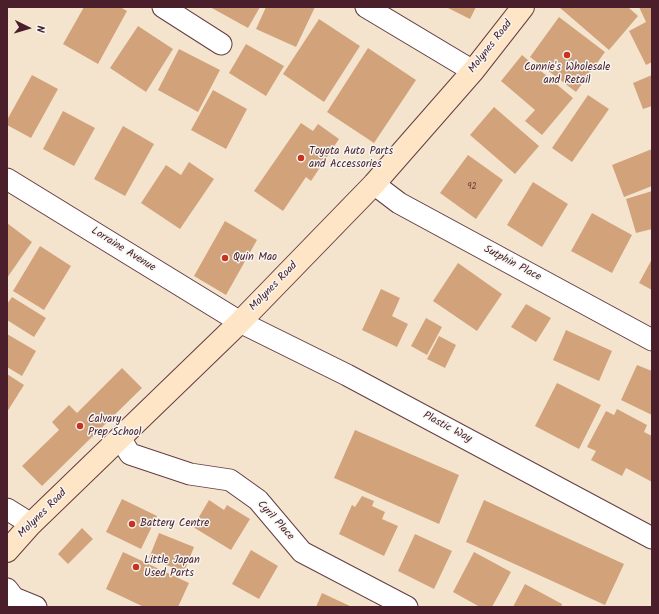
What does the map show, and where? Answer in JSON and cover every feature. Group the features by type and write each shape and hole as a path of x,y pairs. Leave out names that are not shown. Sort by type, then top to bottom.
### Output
{"main road":[{"name":"Molynes Road","path":"7,550 31,524 240,322 374,184 473,71 524,7"}],"street":[{"path":"163,7 221,44"},
{"path":"366,7 473,71"},
{"name":"Lorraine Avenue","path":"7,178 240,322"},
{"name":"Sutphin Place","path":"374,184 399,203 652,340"},
{"name":"Plastic Way","path":"240,322 347,376 652,538"},
{"name":"Cyril Place","path":"120,438 130,454 190,474 230,480 258,500 302,552 407,607"},
{"path":"7,509 31,524"},
{"path":"7,589 14,598 36,607"}],"building":[{"path":"84,7 120,7 127,11 98,64 63,44"},
{"path":"210,7 260,7 248,28"},
{"path":"266,7 315,7 296,47 256,29"},
{"path":"446,7 476,7 470,19"},
{"path":"559,7 628,7 638,16 609,50"},
{"path":"639,7 652,7 652,62 646,65 629,31 646,22"},
{"name":"Connie's Wholesale and Retail","path":"559,17 605,52 576,92 530,57"},
{"path":"319,19 360,46 324,102 283,74"},
{"path":"138,26 173,49 146,92 110,68"},
{"path":"246,44 284,66 266,96 229,73"},
{"path":"368,48 416,80 374,143 327,112"},
{"path":"179,49 220,70 198,112 158,90"},
{"path":"522,55 573,98 542,135 525,121 535,110 501,81"},
{"path":"32,75 58,89 31,138 7,125 7,120"},
{"path":"652,75 652,106 643,109 633,83"},
{"path":"213,90 247,109 226,149 191,130"},
{"path":"588,95 609,109 572,162 552,148"},
{"path":"494,107 539,146 515,174 470,135"},
{"path":"63,111 95,128 74,166 43,149"},
{"name":"Toyota Auto Parts and Accessories","path":"301,123 313,131 318,124 339,139 311,181 306,177 283,211 254,191"},
{"path":"123,126 154,144 125,196 94,179"},
{"path":"652,149 652,186 624,197 612,165"},
{"path":"468,155 503,180 476,219 440,193"},
{"path":"189,162 214,179 180,229 141,203 166,165 181,175"},
{"path":"533,182 568,204 542,247 507,225"},
{"path":"652,191 652,229 636,233 626,199"},
{"path":"592,213 632,235 612,273 571,251"},
{"name":"Quin Mao","path":"225,221 257,240 226,295 194,276"},
{"path":"7,223 32,242 7,278"},
{"path":"40,246 71,266 44,310 13,291"},
{"path":"652,259 652,290 639,283"},
{"path":"458,263 502,294 477,331 433,301"},
{"path":"381,289 400,298 392,316 408,324 397,347 362,330"},
{"path":"12,297 46,318 34,337 7,320 7,304"},
{"path":"526,304 551,318 536,342 511,327"},
{"path":"426,318 442,327 427,355 411,346"},
{"path":"566,330 612,351 599,381 553,360"},
{"path":"7,334 36,351 22,376 7,367"},
{"path":"439,336 456,345 445,368 427,359"},
{"path":"637,365 652,371 652,415 621,400"},
{"name":"Calvary Prep School","path":"122,368 142,388 42,486 22,466 59,430 52,422 69,405 77,413"},
{"path":"7,374 24,385 7,412"},
{"path":"557,383 601,405 579,449 535,426"},
{"path":"617,409 647,425 644,432 652,436 652,482 626,468 622,476 591,460 596,451 587,447 606,411 614,415"},
{"path":"355,430 459,475 439,524 334,478"},
{"path":"362,496 374,501 372,506 385,512 382,519 398,526 384,556 339,534 352,505 355,507"},
{"name":"Battery Centre","path":"122,499 157,516 141,549 106,532"},
{"path":"209,500 224,510 227,505 250,519 231,550 193,527"},
{"path":"484,500 624,564 605,605 466,542"},
{"path":"82,528 93,539 68,564 58,554"},
{"path":"159,533 194,547 184,572 149,558"},
{"path":"415,534 452,551 434,589 398,571"},
{"path":"251,550 278,566 259,599 232,584"},
{"name":"Little Japan Used Parts","path":"123,552 189,583 178,607 144,607 106,589"},
{"path":"474,552 511,572 492,607 480,607 453,592"},
{"path":"525,584 562,604 561,607 513,607"},
{"path":"322,593 352,607 316,607"}],"place":[{"name":"Connie's Wholesale and Retail","path":"567,55"},
{"name":"Toyota Auto Parts and Accessories","path":"301,158"},
{"name":"Quin Mao","path":"225,258"},
{"name":"Calvary Prep School","path":"80,426"},
{"name":"Battery Centre","path":"132,524"},
{"name":"Little Japan Used Parts","path":"136,567"}]}
